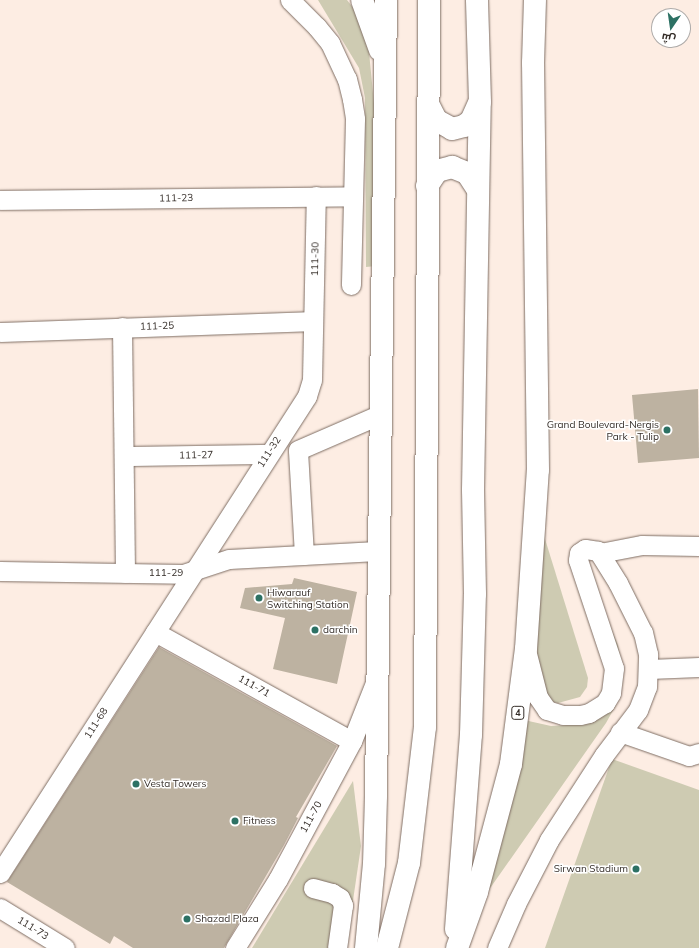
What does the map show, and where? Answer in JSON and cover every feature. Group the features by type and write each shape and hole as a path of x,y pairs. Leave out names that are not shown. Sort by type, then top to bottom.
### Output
{"highway":[{"path":"362,0 384,61"},
{"path":"366,948 374,856 386,0"},
{"path":"387,948 409,863 425,727 429,0"},
{"path":"456,948 472,736 475,594 476,187 480,102 477,0"},
{"path":"533,63 535,0"},
{"path":"533,63 547,0"},
{"name":"4","path":"456,948 477,892 510,771 526,649 538,470 533,63"},
{"path":"428,104 436,120 452,129 464,126 472,121 480,102"},
{"path":"427,186 434,173 448,166 463,170 476,187"}],"street":[{"path":"290,0 308,17 330,43 347,79 355,119 351,285"},
{"name":"111-30","path":"313,321 316,196"},
{"name":"111-23","path":"0,200 353,196"},
{"name":"111-25","path":"0,332 313,321"},
{"name":"111-32","path":"191,573 310,388 313,321"},
{"path":"122,328 124,573"},
{"path":"304,555 298,450 379,415"},
{"name":"111-27","path":"124,456 268,454"},
{"path":"600,553 642,545 699,546"},
{"path":"497,948 516,904 549,840 620,732 638,710 647,687 649,669 643,633 618,583 600,553 594,548 586,548 579,553 578,560 614,668 611,693 606,703 589,713 580,715 563,715 547,710 538,698 526,649"},
{"name":"111-29","path":"0,571 191,573 229,559 378,551"},
{"name":"111-68","path":"0,873 155,632 191,573"},
{"name":"111-71","path":"155,632 352,741"},
{"path":"649,669 699,667"},
{"name":"111-70","path":"235,948 278,879 352,741 376,681"},
{"path":"620,732 689,756 699,753"},
{"path":"313,888 332,893 340,898 343,905 337,948"},
{"name":"111-73","path":"0,908 65,948"}],"shaded area":[{"path":"318,0 347,0 354,9 369,52 375,114 376,266 366,267 365,98 359,68"},
{"path":"541,526 588,678 587,687 580,697 558,703 547,701 536,653"},
{"path":"600,603 618,645 621,662 616,705 606,723 486,894 524,720 551,726 582,724 590,721 607,702"},
{"name":"Sirwan Stadium","path":"612,759 699,790 699,948 545,948"},
{"path":"353,781 361,846 346,948 252,948"}],"building":[{"name":"Grand Boulevard-Nergis Park - Tulip","path":"698,389 699,458 638,463 632,395"},
{"name":"darchin","path":"294,578 357,592 337,684 273,669 285,618 240,608 245,588 292,584"},
{"name":"Vesta Towers","path":"159,647 337,746 296,817 298,818 284,845 224,948 133,948 114,936 110,944 7,882"}],"place":[{"name":"Grand Boulevard-Nergis Park - Tulip","path":"667,430"},
{"name":"Hiwarauf Switching Station","path":"259,598"},
{"name":"darchin","path":"315,630"},
{"name":"Vesta Towers","path":"136,784"},
{"name":"Fitness","path":"235,821"},
{"name":"Sirwan Stadium","path":"636,869"},
{"name":"Shazad Plaza","path":"187,919"}]}
